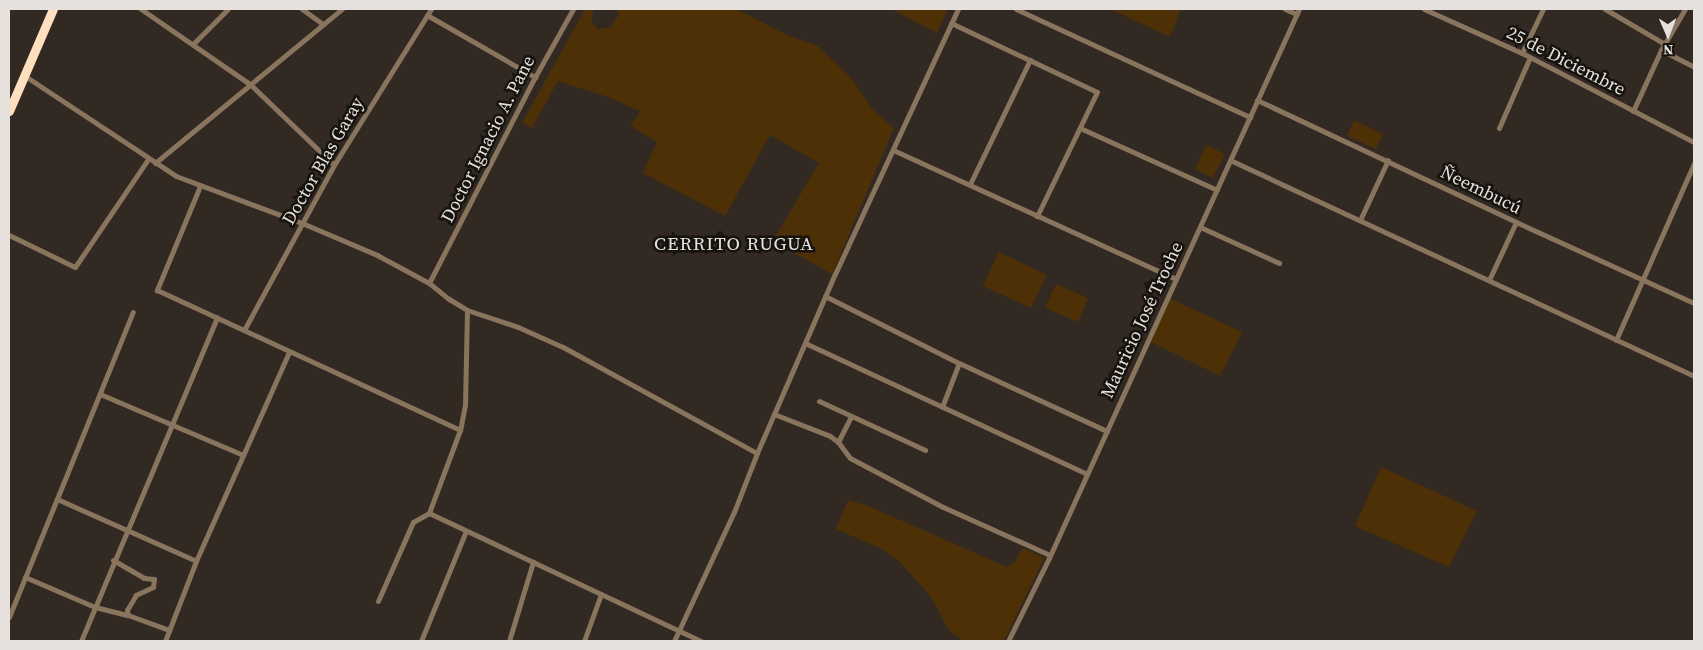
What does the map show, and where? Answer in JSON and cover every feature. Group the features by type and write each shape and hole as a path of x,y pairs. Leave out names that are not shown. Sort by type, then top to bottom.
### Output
{"highway":[{"path":"9,111 54,9"}],"street":[{"path":"141,9 251,85 334,165"},
{"path":"193,44 228,9"},
{"path":"302,9 323,24"},
{"path":"154,163 342,9"},
{"name":"Doctor Blas Garay","path":"244,330 334,165 431,9"},
{"name":"Doctor Ignacio A. Pane","path":"429,283 535,77 573,9"},
{"path":"674,641 734,512 757,453 825,296 958,9"},
{"path":"1016,9 1250,118"},
{"path":"1285,9 1298,12"},
{"name":"25 de Diciembre","path":"1424,9 1522,53 1694,142"},
{"path":"1522,53 1543,9"},
{"path":"1605,9 1664,44"},
{"path":"1633,111 1664,44 1685,9"},
{"name":"Mauricio José Troche","path":"1008,641 1050,555 1298,12"},
{"path":"427,15 535,77"},
{"path":"951,22 1097,92 1037,216"},
{"path":"1661,50 1694,67"},
{"path":"1499,128 1530,57"},
{"path":"970,184 1030,60"},
{"path":"25,76 176,176 302,223 377,255 429,283 467,310 518,327 562,347 757,453"},
{"name":"Ñeembucú","path":"1257,100 1388,160 1516,222 1694,303"},
{"path":"1080,128 1216,190"},
{"path":"892,150 1176,279"},
{"path":"9,235 75,267 148,159"},
{"path":"1230,160 1694,376"},
{"path":"1360,220 1388,160"},
{"path":"1616,340 1694,163"},
{"path":"200,186 157,290 460,430"},
{"path":"1489,280 1516,222"},
{"path":"1200,227 1279,263"},
{"path":"825,296 959,363 1106,431"},
{"path":"378,601 413,522 429,513 460,430 465,405 467,310"},
{"path":"9,617 133,312"},
{"path":"81,641 113,560 217,317"},
{"path":"805,342 1087,474"},
{"path":"164,641 196,561 289,352"},
{"path":"942,407 959,363"},
{"path":"100,394 243,455"},
{"path":"818,401 925,450"},
{"path":"774,414 838,442 850,458 943,507 1050,555"},
{"path":"838,442 851,416"},
{"path":"57,499 196,561"},
{"path":"429,513 702,641"},
{"path":"421,641 466,530"},
{"path":"113,560 144,578 154,579 153,586 136,595 127,610 128,615"},
{"path":"509,641 533,562"},
{"path":"26,577 95,607 128,615 169,630"},
{"path":"584,641 601,594"}],"shaded area":[{"path":"585,9 593,9 592,23 598,29 610,28 618,16 618,9 736,9 787,35 818,46 851,78 873,110 894,128 832,274 773,241 819,163 770,135 725,216 643,173 657,142 631,126 640,111 608,97 558,81 532,128 522,123"},
{"path":"891,9 948,9 937,33"},
{"path":"1110,9 1181,9 1170,37"},
{"path":"1354,120 1383,134 1376,149 1347,136"},
{"path":"1206,145 1225,154 1213,178 1195,169"},
{"path":"999,252 1047,275 1031,308 983,286"},
{"path":"1056,284 1088,298 1078,322 1045,308"},
{"path":"1169,298 1242,332 1220,376 1151,342"},
{"path":"1381,467 1477,511 1449,567 1355,526"},
{"path":"848,500 866,505 1007,567 1014,563 1023,548 1044,558 1004,641 963,641 949,630 930,596 900,562 882,549 836,529"}],"district":[{"name":"CERRITO RUGUA","path":"734,244"}]}
